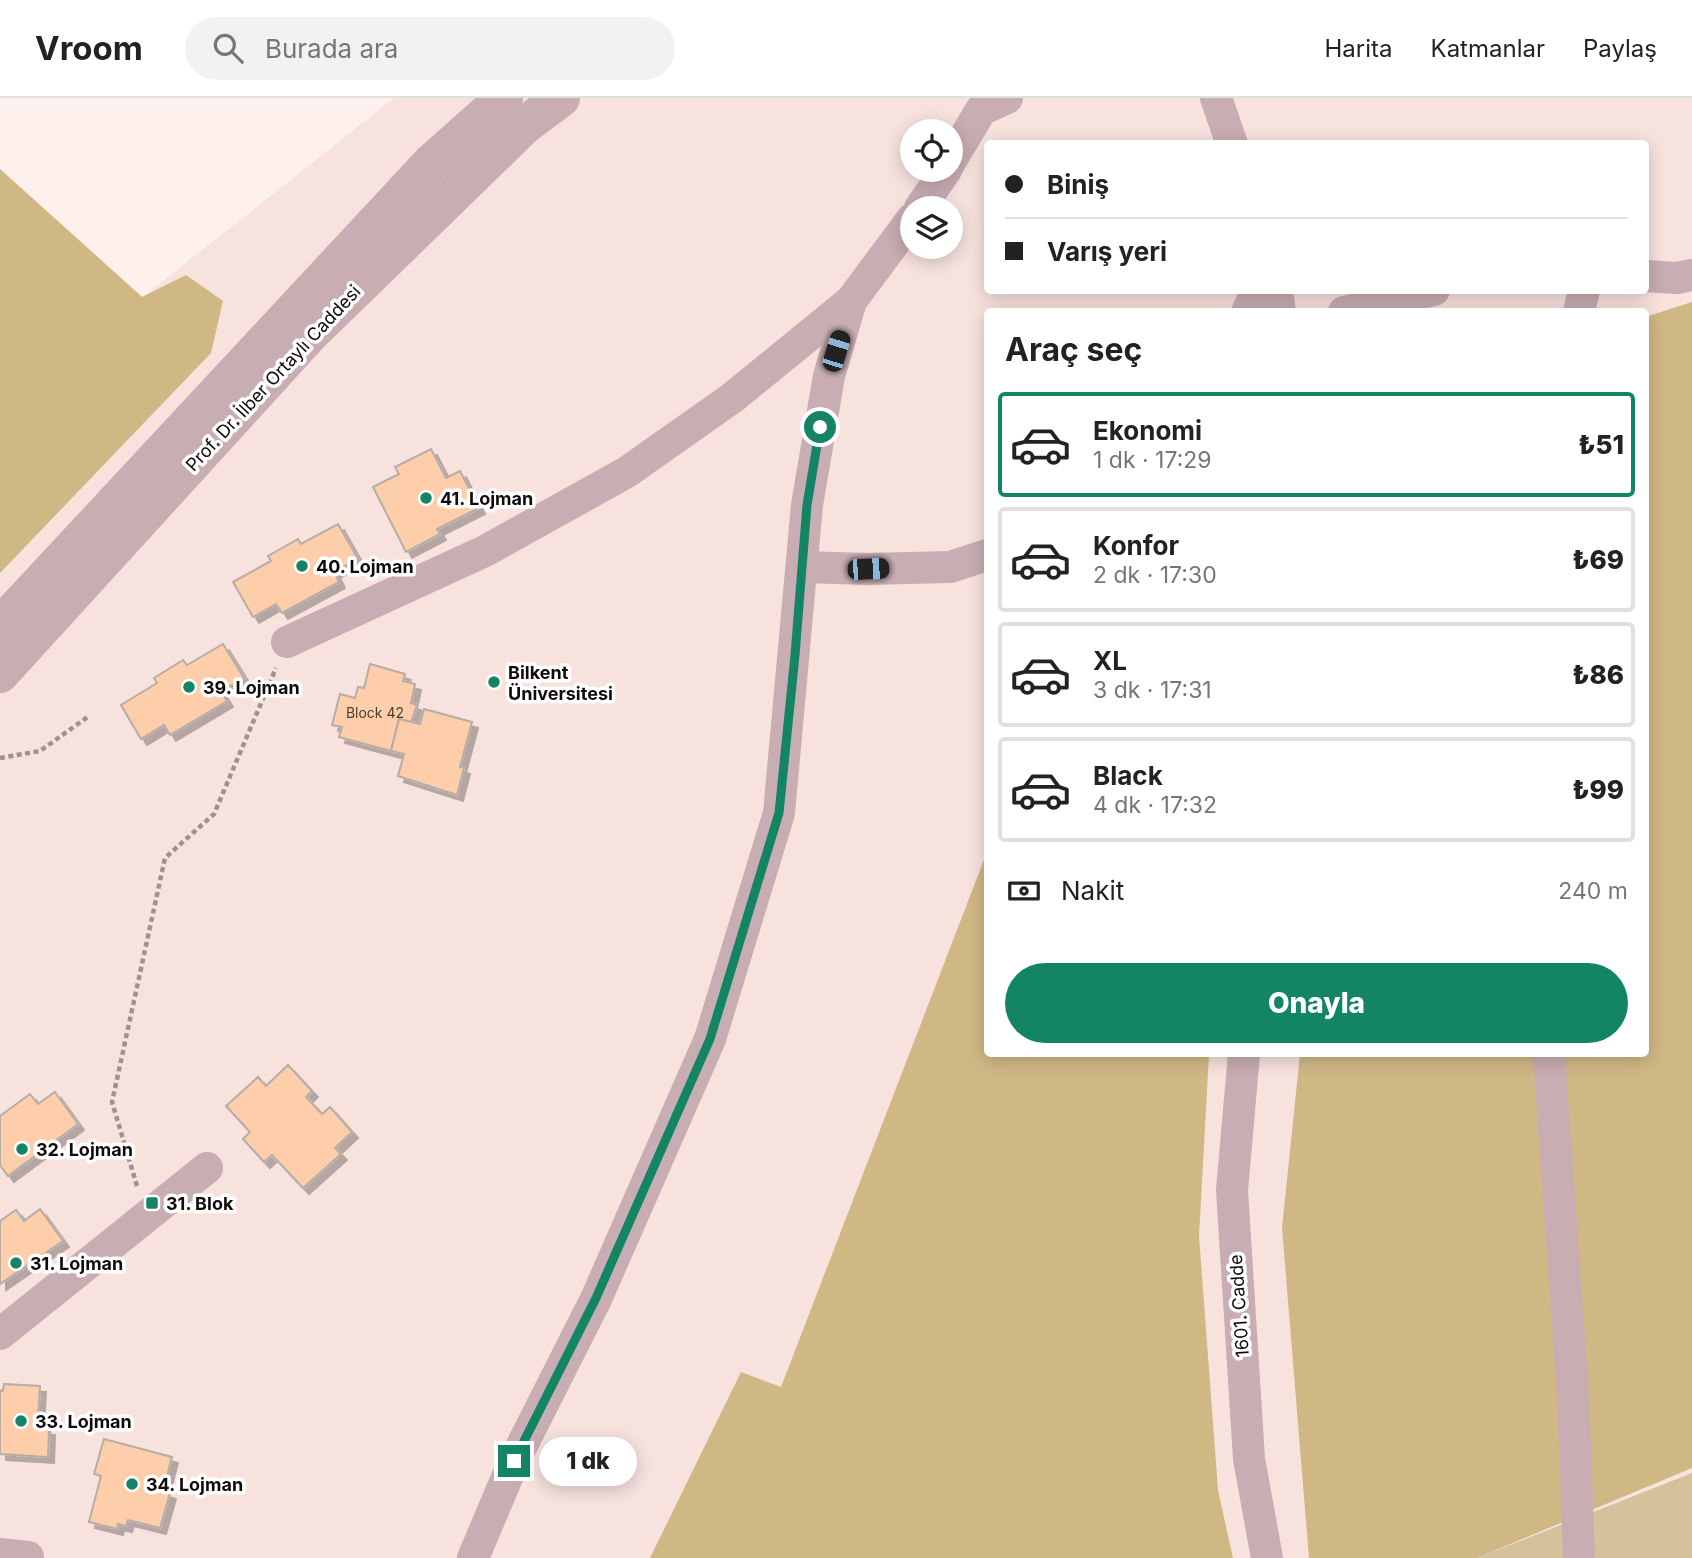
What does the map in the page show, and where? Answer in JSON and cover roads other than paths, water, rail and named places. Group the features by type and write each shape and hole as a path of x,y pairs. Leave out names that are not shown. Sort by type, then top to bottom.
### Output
{"street":[{"name":"Prof. Dr. İlber Ortaylı Caddesi","path":"0,626 431,163 504,98"},
{"name":"Prof. Dr. İlber Ortaylı Caddesi","path":"0,674 309,335 525,125 561,98"},
{"path":"963,140 981,110 1007,98"},
{"path":"1216,98 1231,140"},
{"path":"287,642 485,551 627,472 732,398 851,301 900,235"},
{"path":"1649,276 1677,278 1692,275"},
{"path":"1360,308 1418,294"},
{"path":"473,1558 514,1461 596,1298 710,1039 779,813 807,505 829,376 851,301"},
{"path":"802,567 950,567 984,556"},
{"name":"1601. Cadde","path":"1244,1057 1232,1189 1249,1459 1268,1558"},
{"path":"1549,1057 1573,1395 1579,1558"},
{"path":"0,1334 207,1168"},
{"path":"0,1554 28,1557"}],"place":[{"name":"41. Lojman","path":"426,498"},
{"name":"40. Lojman","path":"302,566"},
{"name":"Bilkent Üniversitesi","path":"494,682"},
{"name":"39. Lojman","path":"189,687"},
{"name":"32. Lojman","path":"22,1149"},
{"name":"31. Blok","path":"152,1203"},
{"name":"31. Lojman","path":"16,1263"},
{"name":"33. Lojman","path":"21,1421"},
{"name":"34. Lojman","path":"132,1484"}]}
